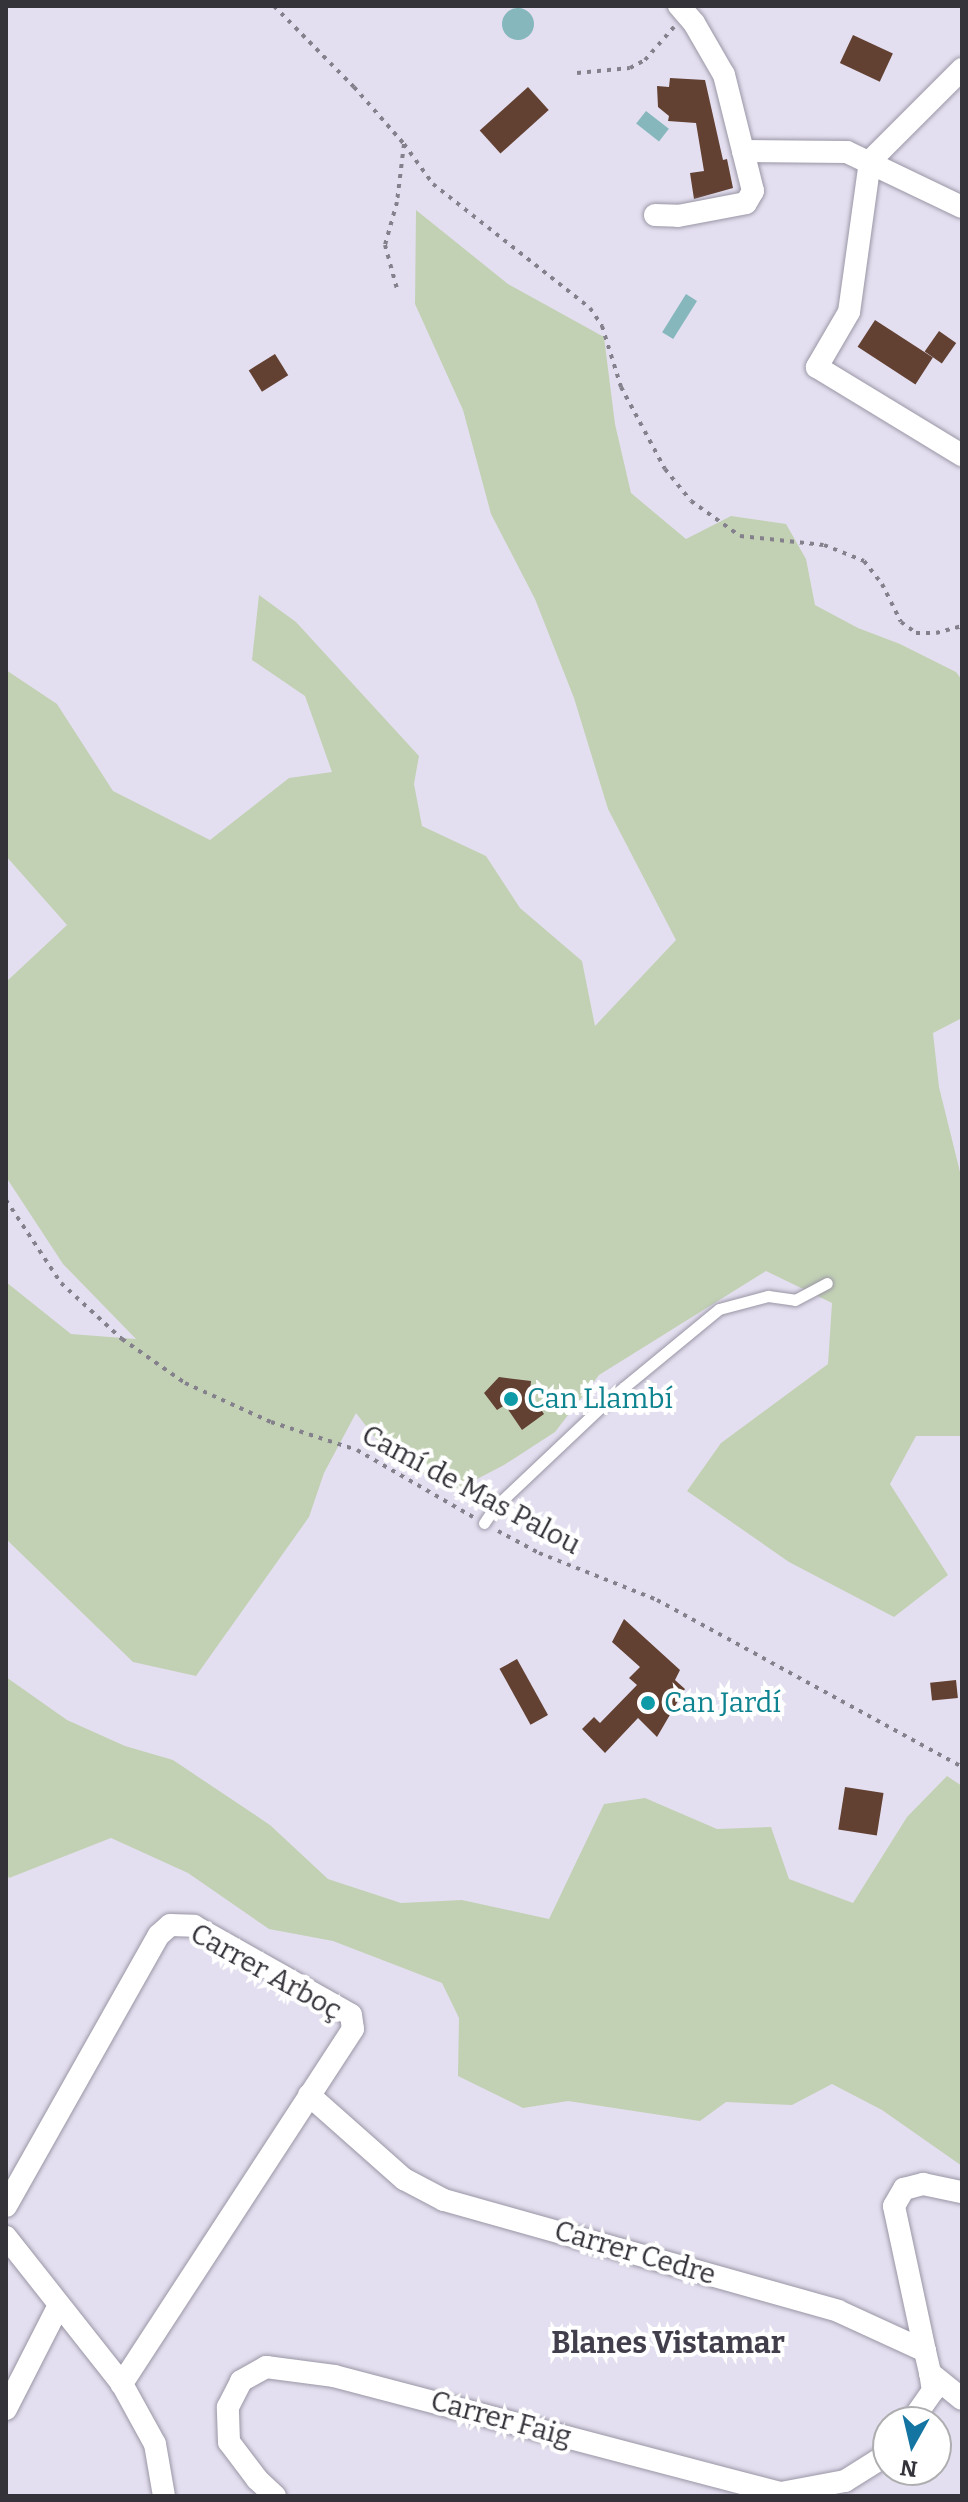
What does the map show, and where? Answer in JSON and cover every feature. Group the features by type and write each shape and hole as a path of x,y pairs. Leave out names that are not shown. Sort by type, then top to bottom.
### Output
{"street":[{"path":"655,215 678,216 746,203 753,191 724,75 682,10"},
{"path":"962,69 870,161 849,312 817,367 962,455"},
{"path":"743,151 847,152 962,207"},
{"name":"Carrer Arboç","path":"6,2206 159,1935 170,1925 194,1926 351,2015 353,2029 122,2384"},
{"name":"Carrer Cedre","path":"309,2095 404,2179 444,2200 838,2311 925,2351"},
{"path":"922,2406 933,2391 894,2206 904,2189 923,2184 962,2192"},
{"path":"6,2237 58,2307 122,2384 155,2444 164,2496"},
{"path":"6,2409 58,2307"},
{"name":"Carrer Faig","path":"275,2496 257,2479 229,2442 228,2407 241,2381 266,2367 348,2379 781,2493 845,2481 872,2464"},
{"path":"930,2373 962,2399"}],"lane":[{"path":"484,1523 494,1508 606,1402 719,1309 768,1296 795,1300 827,1283"}],"path":[{"path":"274,6 354,87 404,144 433,184 590,308 602,326 621,387 665,469 691,501 740,536 824,545 864,561 882,584 901,622 916,633 936,633 962,626"},
{"path":"577,73 630,68 638,64 682,10"},
{"path":"397,289 385,245 397,202 404,144"},
{"name":"Camí de Mas Palou","path":"6,1200 61,1283 122,1339 185,1383 271,1422 357,1450 539,1553 657,1600 961,1765"}],"shaded area":[{"path":"518,8 530,12 534,24 530,36 518,40 506,36 502,24 506,12"},
{"path":"646,111 669,129 659,141 636,124"},
{"path":"416,210 508,284 604,337 615,424 631,493 686,539 731,516 786,524 806,559 815,605 956,672 962,680 962,1018 933,1033 939,1087 962,1180 962,1436 916,1436 890,1484 948,1575 894,1617 789,1562 687,1491 721,1443 828,1364 832,1303 766,1271 599,1375 555,1432 504,1465 454,1491 387,1453 356,1413 324,1473 309,1517 196,1676 133,1662 6,1539 6,1282 71,1334 136,1339 63,1264 6,1177 6,982 67,925 6,856 6,670 57,704 113,791 210,840 289,778 332,772 305,696 252,660 259,595 296,622 419,756 414,784 422,826 486,856 520,908 582,961 595,1026 676,940 608,809 574,698 535,599 491,514 463,410 415,304"},
{"path":"686,294 697,301 673,339 662,332"},
{"path":"6,1677 67,1720 125,1746 173,1760 270,1825 328,1879 401,1903 462,1900 549,1919 604,1804 645,1798 717,1829 771,1827 789,1879 853,1903 907,1817 947,1776 962,1786 962,2166 882,2110 832,2084 792,2105 726,2102 700,2121 568,2101 523,2108 458,2076 459,2018 442,1983 333,1941 269,1929 188,1873 111,1838 9,1878 6,1871"}],"building":[{"path":"853,35 893,54 880,82 840,63"},
{"path":"670,78 705,80 723,160 727,159 733,188 694,199 690,173 704,171 696,123 668,121 669,116 658,107 657,86 669,87"},
{"path":"528,87 549,110 500,154 480,130"},
{"path":"875,320 933,358 915,384 858,347"},
{"path":"939,331 956,343 942,364 925,351"},
{"path":"275,354 288,375 262,392 249,370"},
{"name":"Can Llambí","path":"499,1377 531,1381 530,1393 544,1414 522,1430 505,1405 497,1410 484,1393"},
{"name":"Can Jardí","path":"624,1619 680,1670 675,1680 685,1689 657,1737 638,1718 605,1753 582,1729 594,1717 600,1723 637,1685 629,1678 640,1667 612,1642"},
{"path":"517,1659 548,1715 531,1725 500,1669"},
{"path":"956,1680 958,1698 932,1701 930,1683"},
{"path":"845,1787 884,1793 877,1836 838,1829"}],"place":[{"name":"Can Llambí","path":"511,1399"},
{"name":"Can Jardí","path":"648,1703"}],"district":[{"name":"Blanes Vistamar","path":"668,2343"}]}
